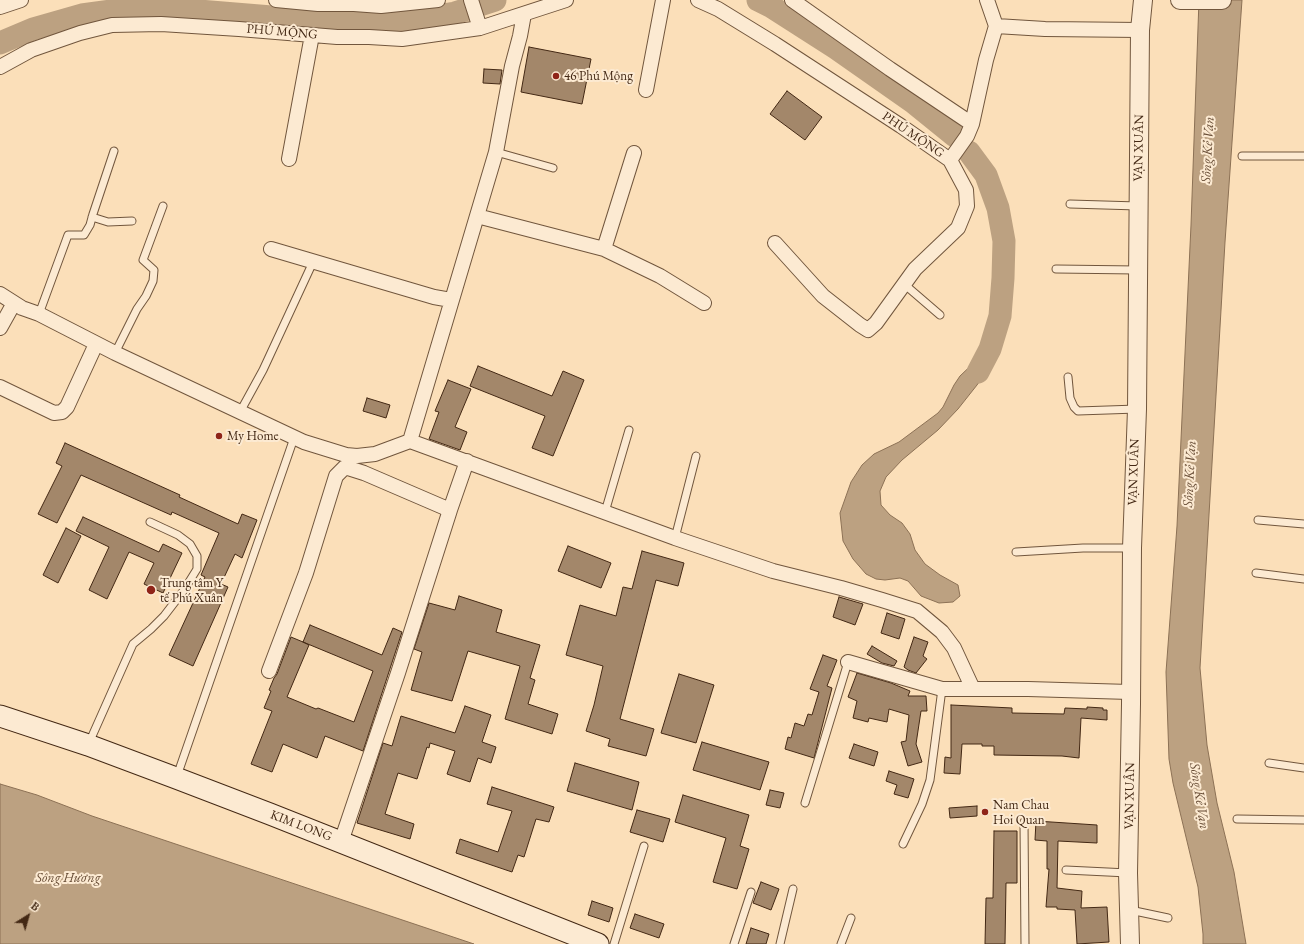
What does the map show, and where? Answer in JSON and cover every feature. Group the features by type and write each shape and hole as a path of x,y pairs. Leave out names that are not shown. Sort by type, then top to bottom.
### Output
{"main road":[{"name":"KIM LONG","path":"0,716 88,745 176,778 598,944"}],"street":[{"path":"0,6 21,0"},
{"path":"276,0 318,4 381,6 438,0"},
{"path":"471,0 478,23"},
{"name":"PHÚ MỘNG","path":"0,67 31,50 80,32 112,26 161,24 239,28 337,37 402,39 524,14 566,0"},
{"path":"646,90 663,0"},
{"name":"PHÚ MỘNG","path":"698,0 737,20 901,126 950,160 967,136 972,124 986,60 996,26"},
{"path":"792,0 890,69 972,124"},
{"path":"987,0 996,26 1140,30"},
{"name":"VẠN XUÂN","path":"1130,944 1128,873 1130,692 1132,548 1137,409 1140,30 1143,0"},
{"path":"1180,0 1222,0"},
{"path":"410,441 496,152 512,66 524,14"},
{"path":"289,159 312,35"},
{"path":"604,249 634,153"},
{"path":"775,243 823,296 860,326 868,330 876,323 915,269 958,228 968,206 966,190 950,160"},
{"path":"477,216 604,249 660,276 704,303"},
{"path":"271,249 434,297 451,300"},
{"path":"0,294 22,308 39,314 96,344 294,438 346,455 357,456 375,454 410,441 675,538 773,571 841,588 917,611 942,632 954,648 973,689"},
{"path":"0,328 14,303"},
{"path":"0,387 54,413 62,412 67,407 96,344"},
{"path":"341,842 467,461"},
{"path":"269,671 306,573 336,476 345,467 364,473 450,510"},
{"path":"848,662 942,689 1028,689 1130,692"}],"lane":[{"path":"39,314 68,235 84,235 90,225 114,151"},
{"path":"496,152 553,168"},
{"path":"1242,156 1304,156"},
{"path":"1070,204 1138,206"},
{"path":"115,353 153,281 154,270 143,260 163,206"},
{"path":"92,217 108,222 132,221"},
{"path":"240,412 263,370 313,262"},
{"path":"1056,269 1139,270"},
{"path":"904,284 940,315"},
{"path":"1068,377 1070,398 1074,407 1078,411 1137,409"},
{"path":"606,512 629,430"},
{"path":"176,778 294,438"},
{"path":"675,538 696,456"},
{"path":"1258,520 1304,524"},
{"path":"88,745 133,644 164,616 197,570 197,556 190,544 178,535 150,522"},
{"path":"1016,552 1083,548 1132,548"},
{"path":"1256,573 1304,578"},
{"path":"806,803 848,662"},
{"path":"903,844 922,804 930,780 942,689"},
{"path":"1269,763 1304,768"},
{"path":"1237,819 1304,820"},
{"path":"1024,822 1025,944"},
{"path":"614,944 644,846"},
{"path":"1066,870 1128,873"},
{"path":"780,944 793,889"},
{"path":"734,944 751,892"},
{"path":"1130,910 1168,918"},
{"path":"841,944 851,918"}],"water":[{"name":"Sông Kẻ Vạn","path":"1199,0 1242,0 1225,242 1200,668 1207,745 1217,803 1234,872 1246,944 1203,944 1198,887 1173,783 1169,759 1166,672 1177,526 1191,225"},
{"path":"992,343 990,363 977,385 958,409 938,430 902,460 886,477 880,491 881,505 890,515 902,523 910,534 915,550 925,564 940,575 958,585 960,596 953,602 939,603 921,596 908,581 900,578 885,580 876,579 866,574 853,559 843,541 840,513 851,482 862,465 874,454 899,442 938,413 943,407 960,376"},
{"name":"Sông Hương","path":"0,784 37,795 92,816 474,944 0,944"}],"building":[{"name":"46 Phú Mộng","path":"529,47 591,59 582,104 521,92"},
{"path":"484,69 502,70 500,84 483,83"},
{"path":"787,91 822,117 805,140 770,114"},
{"path":"478,366 552,396 563,371 584,380 553,456 532,448 545,416 470,386"},
{"path":"448,380 471,389 455,427 467,432 460,450 429,439 439,412 435,411"},
{"path":"367,398 390,405 386,418 363,411"},
{"path":"65,443 180,495 179,497 238,524 242,514 257,520 242,558 235,554 221,584 228,587 193,666 169,655 205,577 201,575 219,533 172,512 171,515 81,475 57,523 38,514 62,466 56,463"},
{"path":"83,517 159,552 163,544 182,553 163,593 144,584 154,563 129,552 107,599 89,590 109,547 76,531"},
{"path":"66,528 81,536 58,583 43,575"},
{"path":"568,546 611,563 601,588 558,571"},
{"path":"642,551 684,563 678,586 656,580 620,719 654,729 646,756 608,746 610,739 586,731 603,666 566,655 580,605 616,616 623,587 632,589"},
{"path":"459,596 502,610 496,632 540,645 530,678 535,680 528,704 558,714 552,734 505,719 520,666 468,651 452,701 411,690 422,652 414,649 429,603 455,610"},
{"path":"839,597 863,604 855,625 833,617"},
{"path":"887,613 905,619 899,639 881,633"},
{"path":"310,625 382,655 393,628 402,632 363,751 325,736 317,758 283,744 272,772 251,764 272,711 264,708 271,691 269,690 277,674 291,637 303,642","holes":["303,642 373,671 354,722 287,697 309,645"]},
{"path":"914,637 928,642 923,656 927,659 916,673 904,667"},
{"path":"872,646 897,661 894,666 882,663 867,654"},
{"path":"823,655 837,660 827,686 832,688 814,758 785,749 788,737 791,738 795,723 804,726 808,714 812,715 819,692 810,689"},
{"path":"857,673 891,683 910,691 908,696 926,696 927,711 921,711 916,744 922,762 908,766 901,742 906,741 909,715 889,709 887,722 869,718 868,722 853,718 857,701 848,697"},
{"path":"679,674 714,685 696,743 661,733"},
{"path":"951,705 1012,708 1012,713 1064,714 1065,708 1103,708 1103,710 1107,710 1107,720 1081,718 1079,758 1062,756 994,755 994,746 982,746 982,744 962,744 960,774 944,773 945,757 951,758"},
{"path":"465,706 491,715 482,742 496,747 491,763 478,758 470,782 447,774 455,751 430,743 429,748 427,747 417,779 398,773 385,814 414,824 410,839 357,823 383,743 392,746 401,716 455,733"},
{"path":"702,742 769,762 760,790 693,770"},
{"path":"854,744 878,752 874,766 849,758"},
{"path":"575,763 639,782 632,810 567,791"},
{"path":"889,771 914,779 908,798 894,794 897,785 886,781"},
{"path":"492,787 554,807 549,822 536,819 524,857 518,855 512,872 456,853 460,839 498,852 512,811 487,804"},
{"path":"770,790 784,793 780,808 766,805"},
{"path":"683,795 749,815 740,846 749,849 737,889 713,882 726,838 675,822"},
{"path":"977,806 977,816 950,818 949,808"},
{"path":"637,810 670,819 663,842 630,832"},
{"path":"1036,821 1097,825 1097,843 1058,841 1057,888 1082,891 1081,908 1107,907 1109,942 1077,944 1075,910 1046,907 1049,869 1047,869 1047,841 1035,840"},
{"path":"994,831 1017,831 1017,883 1006,883 1005,944 985,944 986,898 993,898"},
{"path":"761,882 779,889 771,910 753,903"},
{"path":"592,901 613,908 609,922 588,915"},
{"path":"635,914 664,924 659,938 630,928"},
{"path":"751,928 769,934 766,944 746,944"}],"waterway":[{"path":"0,43 33,29 82,15 125,9 187,10 320,21 378,23 419,19 455,13 495,0"},
{"path":"758,0 772,7 836,48 913,102 955,136"},
{"path":"969,152 986,175 998,208 1004,241 1000,316 990,349 978,372"}],"place":[{"name":"46 Phú Mộng","path":"556,76"},
{"name":"My Home","path":"219,436"},
{"name":"Trung tâm Y tế Phú Xuân","path":"151,590"},
{"name":"Nam Chau Hoi Quan","path":"985,812"}]}
